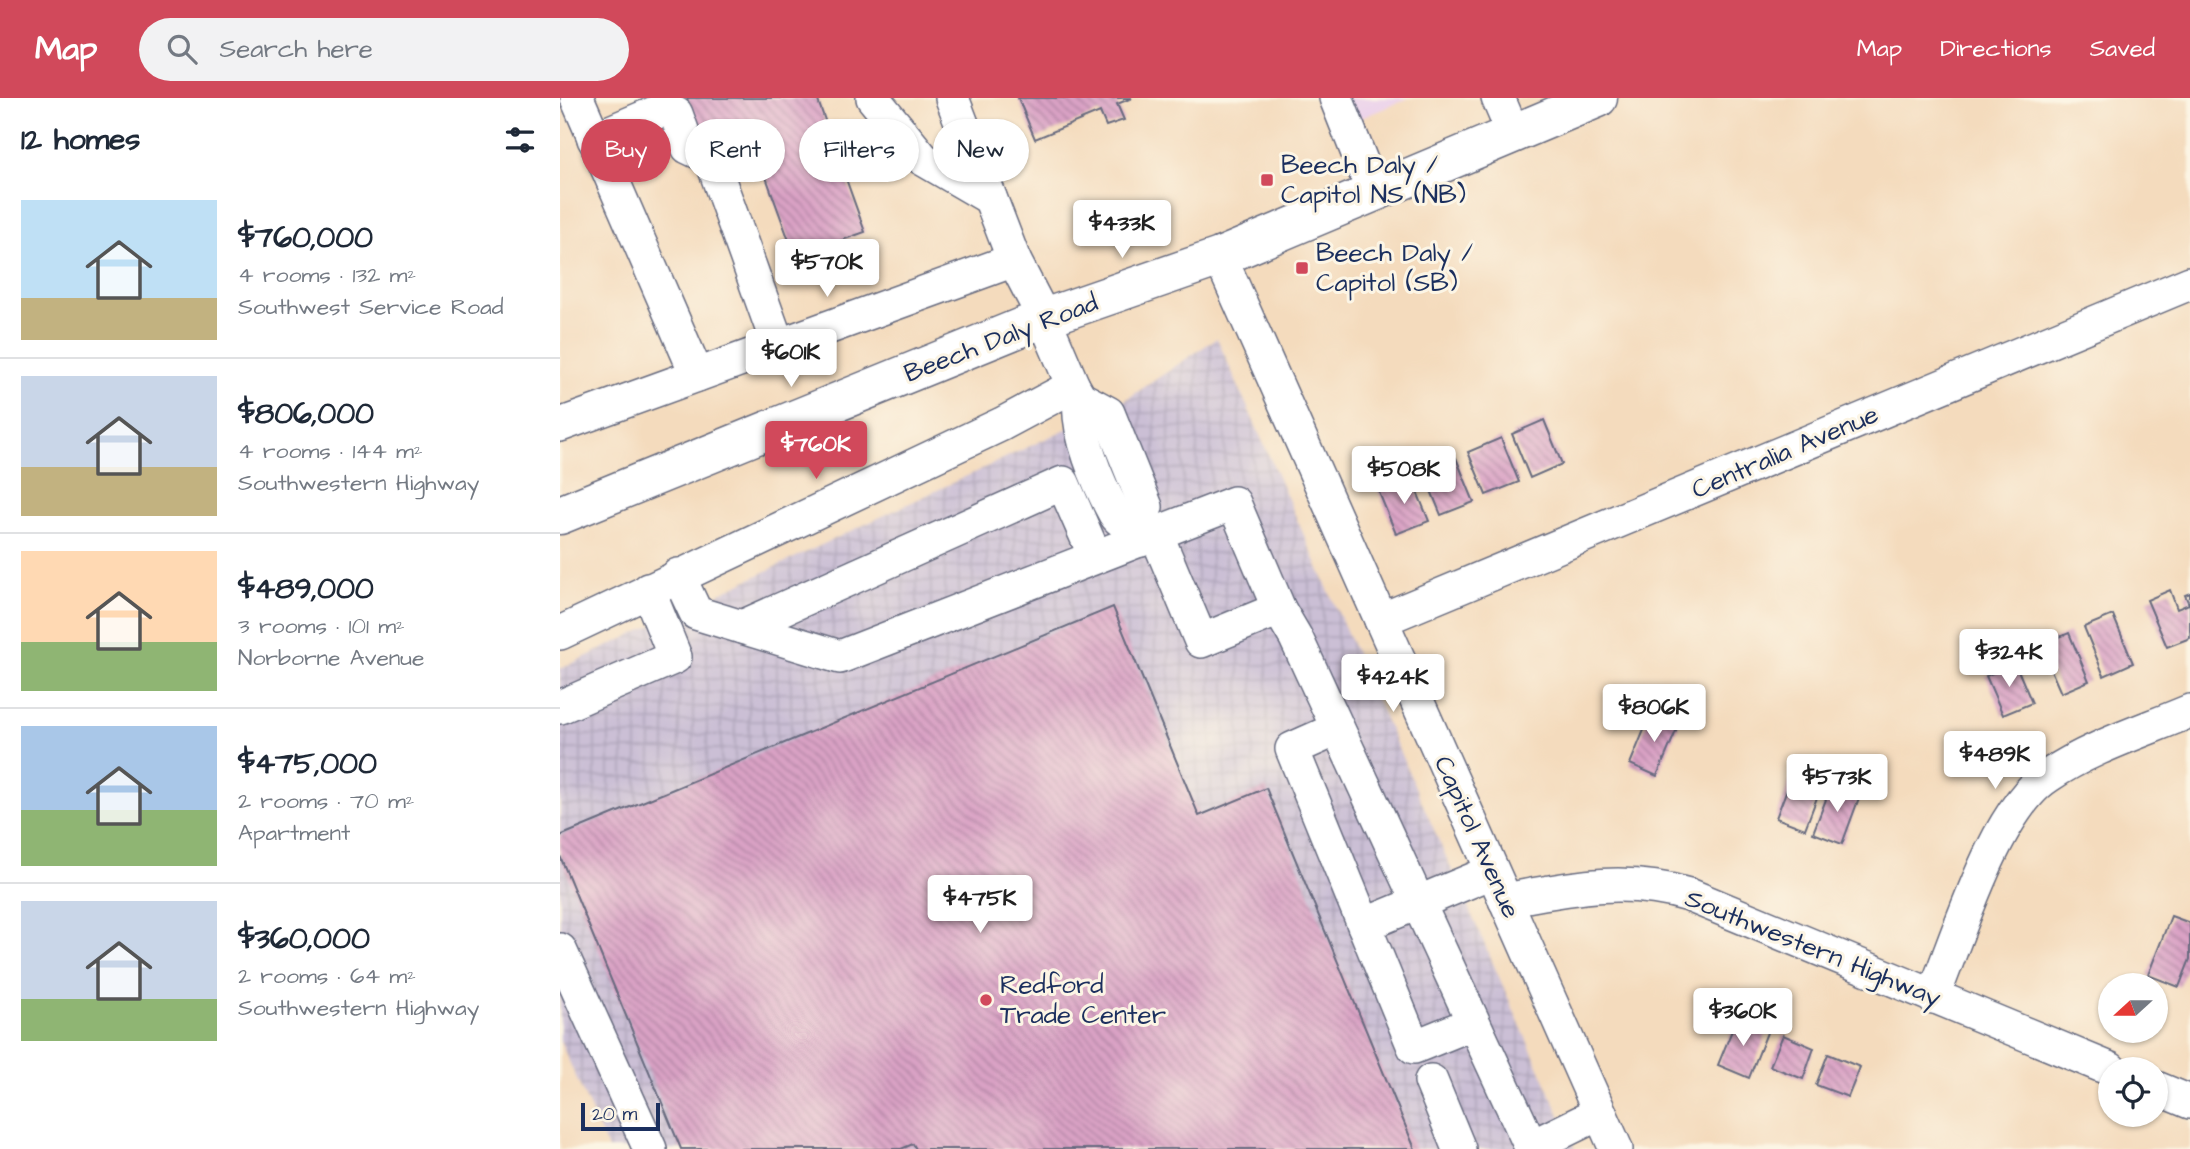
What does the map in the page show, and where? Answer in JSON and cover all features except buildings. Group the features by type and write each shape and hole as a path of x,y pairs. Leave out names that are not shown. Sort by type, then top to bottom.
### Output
{"main road":[{"name":"Beech Daly Road","path":"560,515 1044,318 1220,257 1598,98"}],"street":[{"path":"577,98 586,119"},
{"path":"873,98 923,159 990,198"},
{"path":"952,98 1014,260 1077,392 1108,413 1146,507 1144,535 1201,641 1279,609"},
{"path":"1336,98 1373,191"},
{"path":"1498,98 1513,133"},
{"path":"641,119 664,109 676,114 688,147 710,158 778,345"},
{"path":"613,182 697,375"},
{"name":"Capitol Avenue","path":"1220,257 1616,1149"},
{"path":"560,425 1014,260"},
{"name":"Centralia Avenue","path":"1381,620 2190,283"},
{"path":"560,633 678,575 1002,424 1077,392"},
{"path":"742,627 1063,483 1095,556"},
{"path":"678,575 695,613 840,657 1144,535 1234,503 1279,609 1531,1148 1600,1113"},
{"path":"560,707 676,657 648,590"},
{"path":"1933,997 2001,830 2020,801 2046,777 2076,759 2190,712"},
{"path":"1337,729 1292,749 1413,1047 1473,1023"},
{"name":"Southwestern Highway","path":"1364,925 1419,904 1499,886 1615,883 1661,887 1689,895 2098,1064"},
{"path":"560,950 650,1149"},
{"path":"1432,1081 1459,1149"},
{"path":"2168,1093 2190,1102"}],"shaded area":[{"path":"1324,98 1409,98 1337,128"},
{"path":"1217,338 1575,1149 608,1149 560,1041 560,669 1121,403"}],"place":[{"name":"Beech Daly / Capitol NS (NB)","path":"1267,180"},
{"name":"Beech Daly / Capitol (SB)","path":"1302,268"},
{"name":"Redford Trade Center","path":"986,1000"}]}
